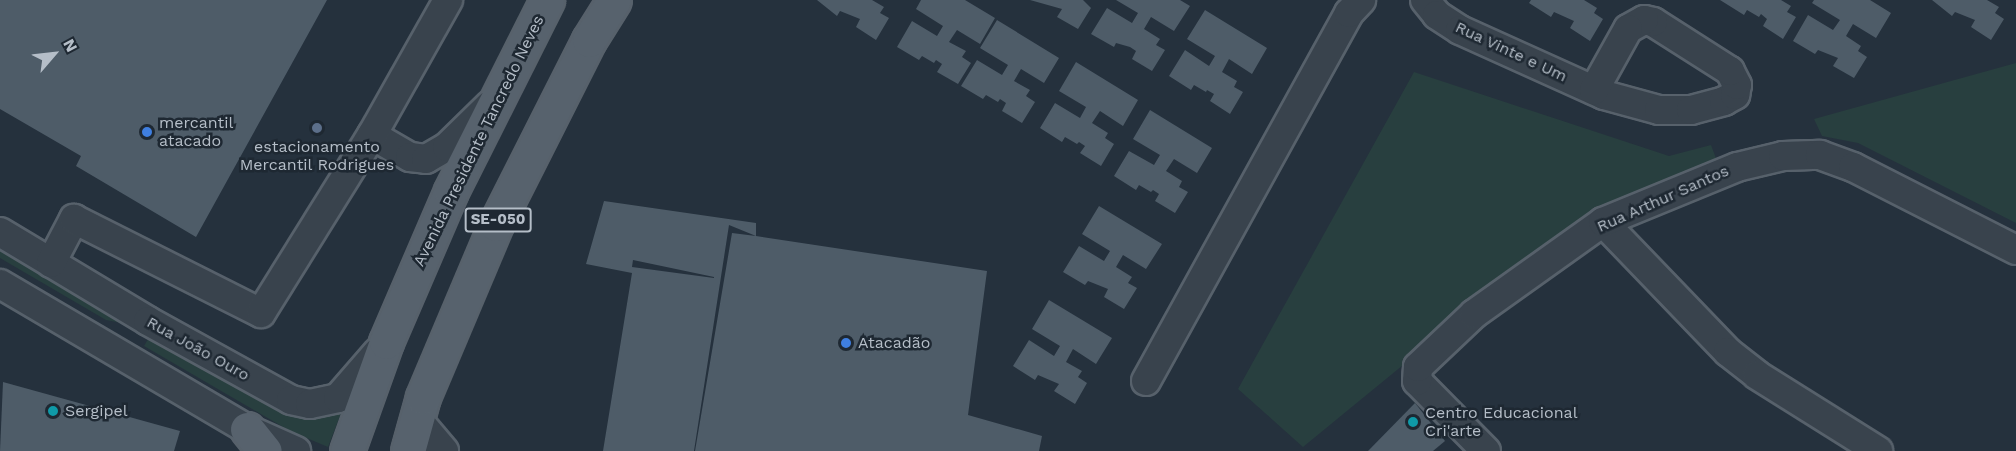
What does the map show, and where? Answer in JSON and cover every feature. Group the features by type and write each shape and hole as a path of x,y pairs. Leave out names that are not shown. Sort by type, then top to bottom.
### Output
{"main road":[{"name":"Avenida Presidente Tancredo Neves","path":"347,451 386,342 451,191 547,0"},
{"name":"SE-050","path":"408,451 417,419 496,224 589,40 614,0"}],"street":[{"path":"51,263 74,219 261,313 372,135 448,0"},
{"path":"1146,381 1349,13 1361,0"},
{"name":"Rua Vinte e Um","path":"1425,0 1437,15 1460,30 1599,93"},
{"path":"372,135 410,157 426,159 447,147 498,97"},
{"name":"Rua Arthur Santos","path":"1486,451 1414,376 1418,367 1474,314 1603,222 1737,166 1783,156 1820,155 1853,167 2016,250"},
{"path":"1603,222 1728,352 1757,375 1878,451"},
{"name":"Rua João Ouro","path":"0,232 148,321 291,400 324,404 348,390 386,342"},
{"path":"0,284 124,354 256,440 296,451"},
{"path":"124,354 143,338 148,321"},
{"path":"417,419 444,451"}],"green space":[{"path":"2016,63 2016,223 1858,143 1822,136 1814,119"},
{"path":"1414,72 1669,156 1711,145 1717,161 1649,187 1575,224 1303,447 1238,389"},
{"path":"0,240 133,325 106,320 0,258"},
{"path":"155,327 343,408 328,447 290,431 144,346"}],"building":[{"name":"mercantil atacado","path":"0,0 327,0 196,237 76,166 81,156 0,109"},
{"path":"817,0 872,0 884,7 880,13 889,18 876,40 856,27 860,19 840,11 837,16"},
{"path":"921,0 965,0 995,18 980,44 957,30 949,42 966,51 962,57 971,63 958,84 937,72 942,64 936,60 934,63 922,56 919,60 897,47 912,21 937,36 943,26 916,9"},
{"path":"1030,0 1083,0 1091,8 1078,29 1057,17 1062,9"},
{"path":"1116,0 1180,0 1190,6 1174,31 1151,17 1144,29 1160,39 1156,45 1165,50 1152,71 1132,59 1136,51 1130,47 1116,43 1114,47 1091,34 1107,8 1132,23 1138,13"},
{"path":"1531,0 1584,0 1597,8 1594,13 1603,19 1590,41 1570,28 1574,21 1554,12 1551,17 1529,3"},
{"path":"1720,0 1781,0 1791,6 1787,12 1796,17 1783,39 1763,26 1767,19 1761,14 1759,17 1747,10 1744,15"},
{"path":"1814,0 1870,0 1891,13 1876,38 1853,24 1846,36 1861,46 1858,51 1867,57 1854,78 1833,66 1838,58 1818,50 1815,54 1793,41 1808,15 1833,30 1840,20 1812,3"},
{"path":"1932,0 1987,0 1999,7 1995,13 2004,19 1991,40 1971,27 1975,20 1955,12 1952,16"},
{"path":"1205,10 1267,48 1252,74 1229,59 1222,72 1237,81 1234,87 1243,92 1230,114 1210,101 1214,94 1194,85 1191,90 1169,76 1185,50 1209,66 1215,56 1187,39"},
{"path":"997,20 1059,58 1044,83 1021,69 1014,81 1030,90 1026,96 1035,102 1022,123 1002,111 1006,103 1000,99 998,102 986,95 983,99 961,86 977,60 1002,75 1008,65 980,48"},
{"path":"1076,62 1138,100 1123,126 1100,111 1092,123 1108,133 1105,138 1114,144 1101,166 1080,153 1085,146 1079,142 1077,144 1065,137 1062,142 1040,128 1055,103 1080,118 1086,107 1059,91"},
{"path":"1150,110 1212,148 1197,173 1174,159 1166,171 1182,181 1179,187 1188,192 1175,213 1155,201 1159,194 1153,190 1151,192 1139,185 1136,190 1114,176 1129,151 1154,165 1160,155 1133,139"},
{"path":"604,201 756,223 756,236 729,225 694,451 603,451 632,273 586,264","holes":["633,260 714,277 632,267"]},
{"path":"1099,206 1162,244 1146,269 1123,255 1116,267 1132,277 1128,283 1137,288 1124,309 1104,297 1108,289 1088,281 1085,285 1063,272 1079,246 1104,261 1110,251 1082,234"},
{"name":"Atacadão","path":"732,233 987,271 968,415 1042,436 1039,451 695,451"},
{"path":"1049,300 1112,338 1096,364 1073,349 1066,362 1082,371 1078,377 1087,383 1075,404 1054,391 1059,384 1038,375 1035,380 1013,366 1029,340 1054,356 1060,346 1032,329"},
{"name":"Sergipel","path":"3,382 180,431 174,451 0,451"},
{"name":"Centro Educacional Cri'arte","path":"1415,403 1445,441 1433,451 1368,451"}],"place":[{"name":"estacionamento Mercantil Rodrigues","path":"317,128"},
{"name":"mercantil atacado","path":"147,132"},
{"name":"Atacadão","path":"846,343"},
{"name":"Sergipel","path":"53,411"},
{"name":"Centro Educacional Cri'arte","path":"1413,422"}]}
